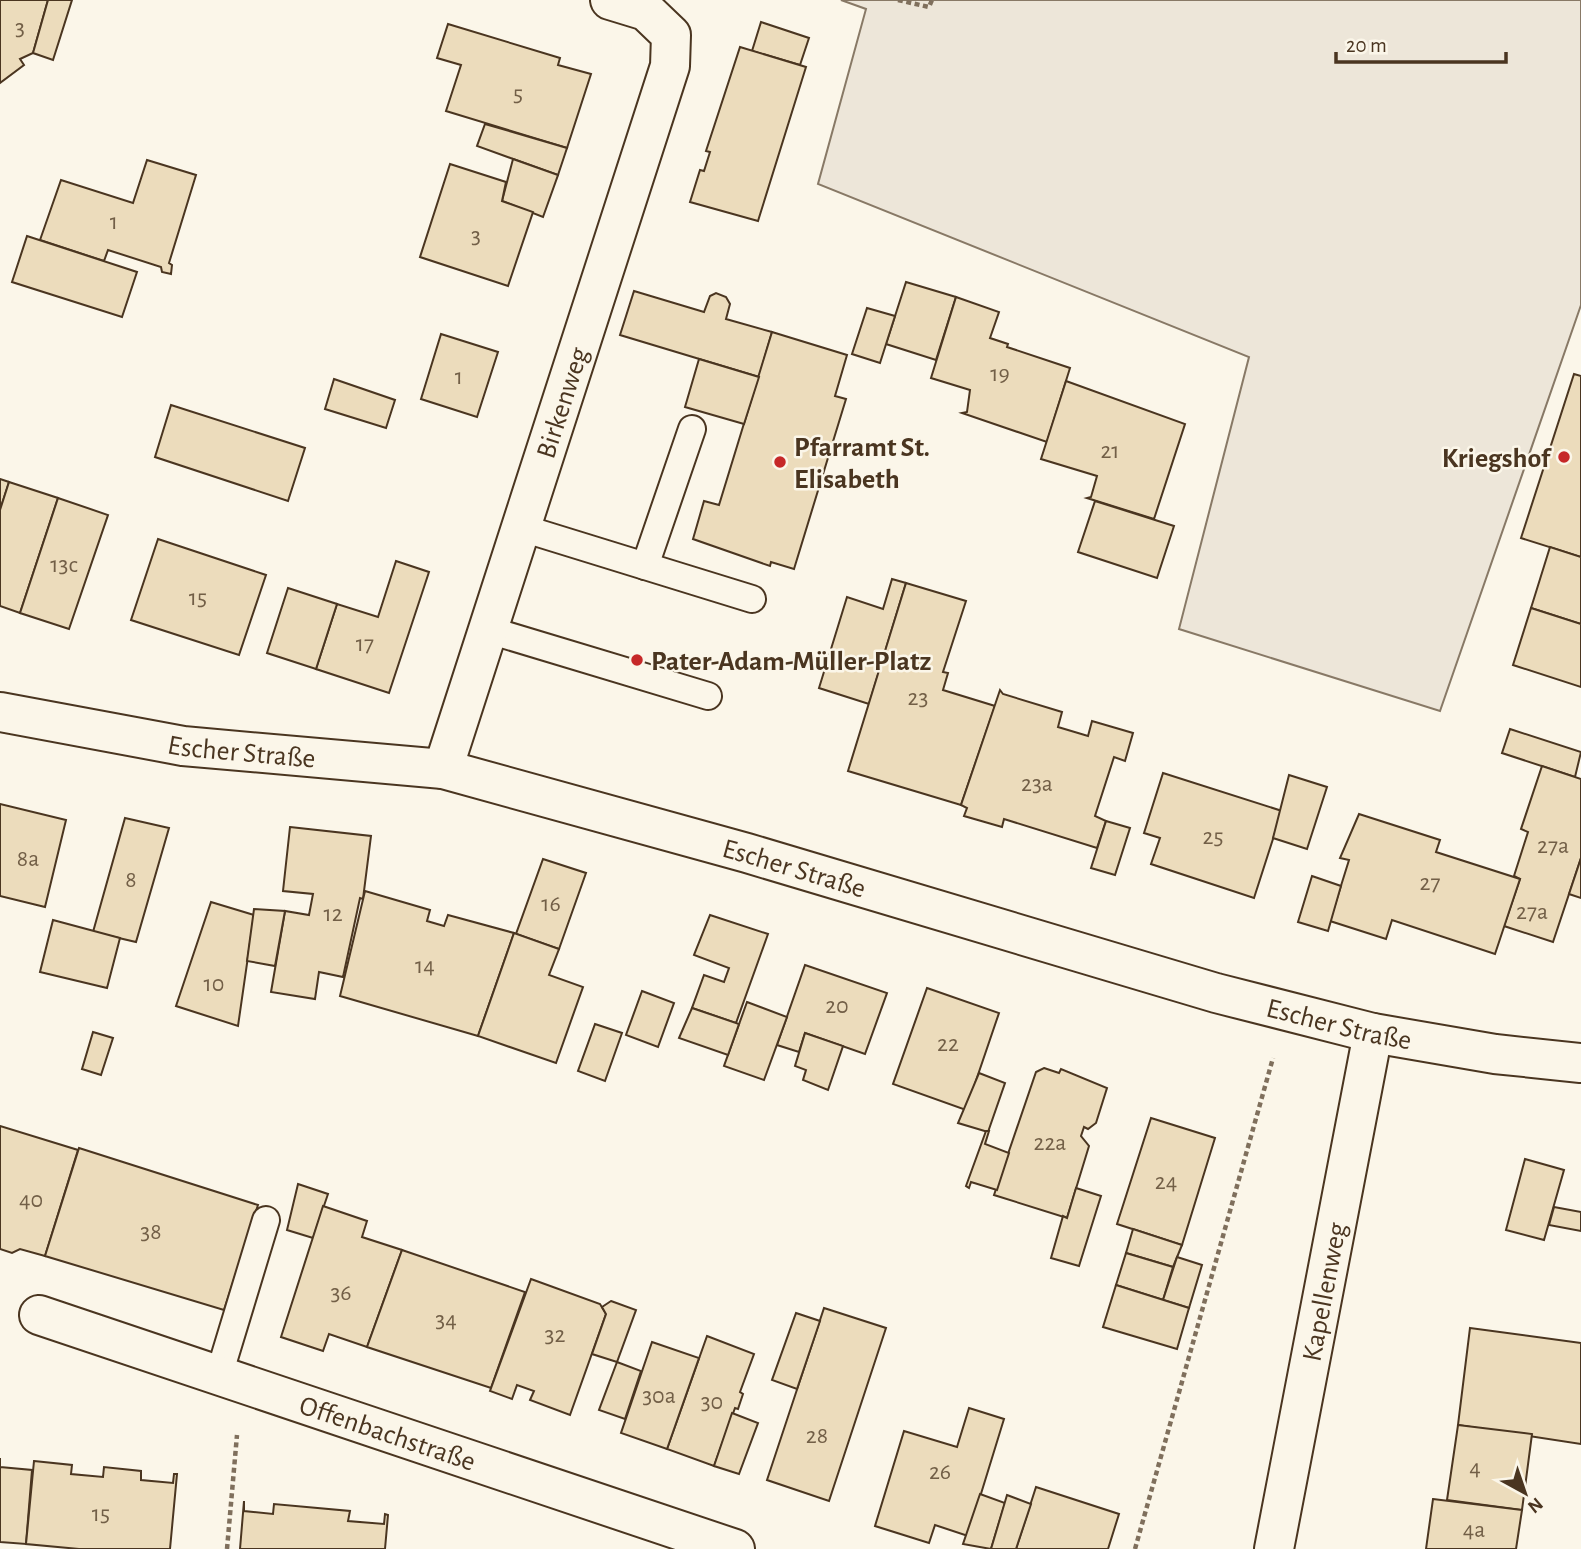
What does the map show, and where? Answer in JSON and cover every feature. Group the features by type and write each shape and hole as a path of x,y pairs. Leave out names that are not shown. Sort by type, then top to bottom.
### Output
{"street":[{"name":"Birkenweg","path":"443,769 670,66 671,35 646,11 610,0"},
{"name":"Escher Straße","path":"0,712 183,746 443,769 747,852 1216,993 1373,1033 1495,1054 1581,1063"},
{"name":"Kapellenweg","path":"1274,1549 1373,1033"},
{"name":"Offenbachstraße","path":"38,1315 735,1549"}],"lane":[{"path":"645,566 692,429"},
{"path":"522,528 752,599"},
{"path":"489,630 708,696"},
{"path":"230,1379 266,1220"}],"path":[{"path":"898,0 929,7 932,0"},
{"path":"1135,1549 1286,1010"},
{"path":"227,1549 230,1379"}],"shaded area":[{"path":"841,0 1581,0 1581,305 1440,711 1179,629 1249,357 818,184 866,9"}],"building":[{"path":"0,0 48,0 33,53 20,59 24,65 0,83"},
{"path":"48,0 72,0 53,60 33,53"},
{"path":"761,22 809,38 800,65 752,51"},
{"path":"448,24 560,58 558,65 591,74 567,148 446,111 461,65 437,58"},
{"path":"740,47 806,67 758,221 690,202 700,170 704,171 710,152 706,151"},
{"path":"485,124 567,148 558,175 477,146"},
{"path":"513,159 558,175 543,217 502,201"},
{"path":"147,160 196,175 169,263 172,265 171,274 162,272 161,267 108,250 104,261 40,240 61,180 133,203"},
{"path":"450,164 506,182 502,201 533,212 508,286 420,257"},
{"path":"27,236 137,272 122,317 12,282"},
{"path":"906,282 956,297 936,360 886,344"},
{"path":"634,291 704,312 710,296 716,293 726,297 730,304 726,319 772,332 759,377 620,335"},
{"path":"956,297 999,312 990,338 1008,344 1007,347 1070,368 1047,442 962,413 967,412 970,390 931,378"},
{"path":"867,308 895,316 880,363 852,354"},
{"name":"Pfarramt St. Elisabeth","path":"772,332 847,355 835,396 846,399 794,569 771,562 770,566 693,539 704,501 719,505"},
{"path":"441,334 498,352 477,417 421,399"},
{"path":"699,359 759,377 744,424 685,407"},
{"name":"Kriegshof","path":"1574,374 1581,376 1581,557 1521,538"},
{"path":"334,379 395,400 386,428 325,409"},
{"path":"1066,381 1185,424 1154,519 1087,498 1091,497 1097,476 1041,459"},
{"path":"171,405 305,448 288,501 155,457"},
{"path":"0,479 9,482 0,510"},
{"path":"9,482 58,498 20,613 0,606 0,510"},
{"path":"58,498 108,515 69,629 20,613"},
{"path":"1095,501 1174,526 1157,578 1078,552"},
{"path":"158,539 266,575 239,655 131,620"},
{"path":"1550,547 1581,557 1581,624 1531,608"},
{"path":"396,561 429,572 389,693 316,669 337,604 378,617"},
{"path":"892,579 906,583 869,704 819,688 847,597 883,609"},
{"path":"906,583 966,601 943,672 948,673 943,690 995,706 961,805 848,771"},
{"path":"288,588 337,604 316,669 267,653"},
{"path":"1531,608 1581,624 1581,687 1513,665"},
{"path":"1000,690 1003,694 1062,712 1058,727 1088,736 1092,721 1133,733 1125,761 1114,757 1095,816 1106,821 1097,848 1004,819 1002,827 964,816 967,808 961,805"},
{"path":"1510,729 1581,752 1575,777 1502,753"},
{"path":"1542,766 1581,779 1581,858 1553,942 1504,926 1520,879 1514,876 1528,832 1521,829"},
{"path":"1163,773 1282,811 1254,898 1151,864 1160,838 1144,833"},
{"path":"1289,775 1327,787 1307,849 1273,838"},
{"path":"0,804 66,820 45,907 0,896"},
{"path":"1359,814 1440,840 1436,852 1520,879 1495,954 1392,920 1386,939 1330,921 1349,860 1340,858"},
{"path":"125,818 169,828 136,942 93,932"},
{"path":"1106,821 1130,828 1115,875 1091,868"},
{"path":"290,827 371,836 363,899 360,898 343,977 319,972 315,999 271,992 285,911 309,915 313,894 283,891"},
{"path":"1581,858 1581,898 1569,894"},
{"path":"543,859 586,873 559,949 516,934"},
{"path":"1312,876 1341,886 1328,931 1298,922"},
{"path":"365,891 430,910 427,921 444,926 448,915 514,933 478,1036 340,996"},
{"path":"211,902 254,915 238,1026 176,1006"},
{"path":"254,909 285,911 275,966 247,961"},
{"path":"710,915 768,934 736,1023 692,1008 704,975 724,982 729,968 694,955"},
{"path":"53,920 120,938 107,988 40,972"},
{"path":"514,933 559,949 549,975 583,987 556,1063 478,1036"},
{"path":"805,965 887,993 865,1054 805,1033 799,1052 777,1045"},
{"path":"927,988 999,1013 966,1110 893,1084"},
{"path":"642,991 674,1003 658,1047 626,1035"},
{"path":"747,1002 787,1017 764,1080 724,1066"},
{"path":"692,1008 739,1024 728,1055 679,1038"},
{"path":"595,1024 622,1033 605,1081 578,1071"},
{"path":"93,1032 113,1038 101,1075 82,1069"},
{"path":"805,1033 843,1046 828,1090 803,1080 806,1070 795,1066"},
{"path":"1044,1068 1059,1073 1061,1069 1107,1088 1096,1123 1088,1129 1084,1127 1081,1136 1089,1146 1067,1218 994,1195 1036,1072"},
{"path":"979,1073 1005,1083 988,1132 958,1123"},
{"path":"1151,1118 1215,1138 1182,1245 1117,1224"},
{"path":"0,1126 78,1150 45,1256 20,1249 12,1253 0,1249"},
{"path":"986,1131 989,1131 985,1144 1009,1153 997,1190 971,1182 969,1188 966,1186"},
{"path":"79,1148 258,1205 224,1310 45,1256"},
{"path":"1525,1159 1564,1170 1544,1240 1506,1230"},
{"path":"298,1184 328,1194 313,1238 287,1230"},
{"path":"1076,1188 1101,1196 1079,1266 1051,1258 1063,1216 1067,1218"},
{"path":"323,1206 367,1221 362,1237 402,1250 367,1347 329,1334 323,1351 281,1337"},
{"path":"1554,1207 1581,1212 1581,1231 1549,1225"},
{"path":"1133,1229 1182,1245 1173,1267 1126,1253"},
{"path":"402,1250 525,1292 491,1388 367,1347"},
{"path":"1126,1253 1173,1267 1163,1300 1116,1285"},
{"path":"1177,1257 1202,1265 1189,1308 1163,1300"},
{"path":"531,1279 600,1304 606,1314 570,1415 530,1400 534,1391 517,1385 512,1399 490,1391"},
{"path":"1116,1285 1189,1308 1177,1349 1103,1327"},
{"path":"611,1301 636,1310 617,1362 592,1354 606,1314 602,1307"},
{"path":"824,1308 886,1328 829,1501 767,1480"},
{"path":"796,1313 820,1321 797,1389 772,1380"},
{"path":"1470,1328 1581,1343 1581,1444 1458,1425"},
{"path":"707,1336 754,1354 740,1392 743,1394 738,1409 735,1408 714,1466 667,1449"},
{"path":"652,1342 699,1358 667,1449 621,1433"},
{"path":"617,1362 641,1371 625,1419 599,1410"},
{"path":"969,1408 1004,1419 968,1536 935,1525 929,1543 875,1526 904,1431 957,1447"},
{"path":"732,1413 758,1423 739,1474 714,1466"},
{"path":"1458,1425 1532,1434 1522,1510 1447,1500"},
{"path":"34,1461 72,1465 71,1474 103,1477 104,1467 141,1471 141,1480 173,1483 174,1474 177,1474 170,1549 79,1549 26,1544"},
{"path":"0,1467 32,1470 26,1544 0,1542"},
{"path":"1036,1487 1119,1514 1108,1549 1016,1549"},
{"path":"980,1494 1005,1503 991,1549 963,1544"},
{"path":"1007,1495 1031,1504 1016,1549 991,1549"},
{"path":"1433,1499 1522,1510 1516,1549 1426,1549"},
{"path":"244,1501 244,1511 273,1514 274,1504 350,1511 348,1521 384,1524 385,1514 388,1515 385,1549 240,1549"}],"place":[{"name":"Kriegshof","path":"1564,457"},
{"name":"Pfarramt St. Elisabeth","path":"780,462"},
{"name":"Pater-Adam-Müller-Platz","path":"637,660"}]}
